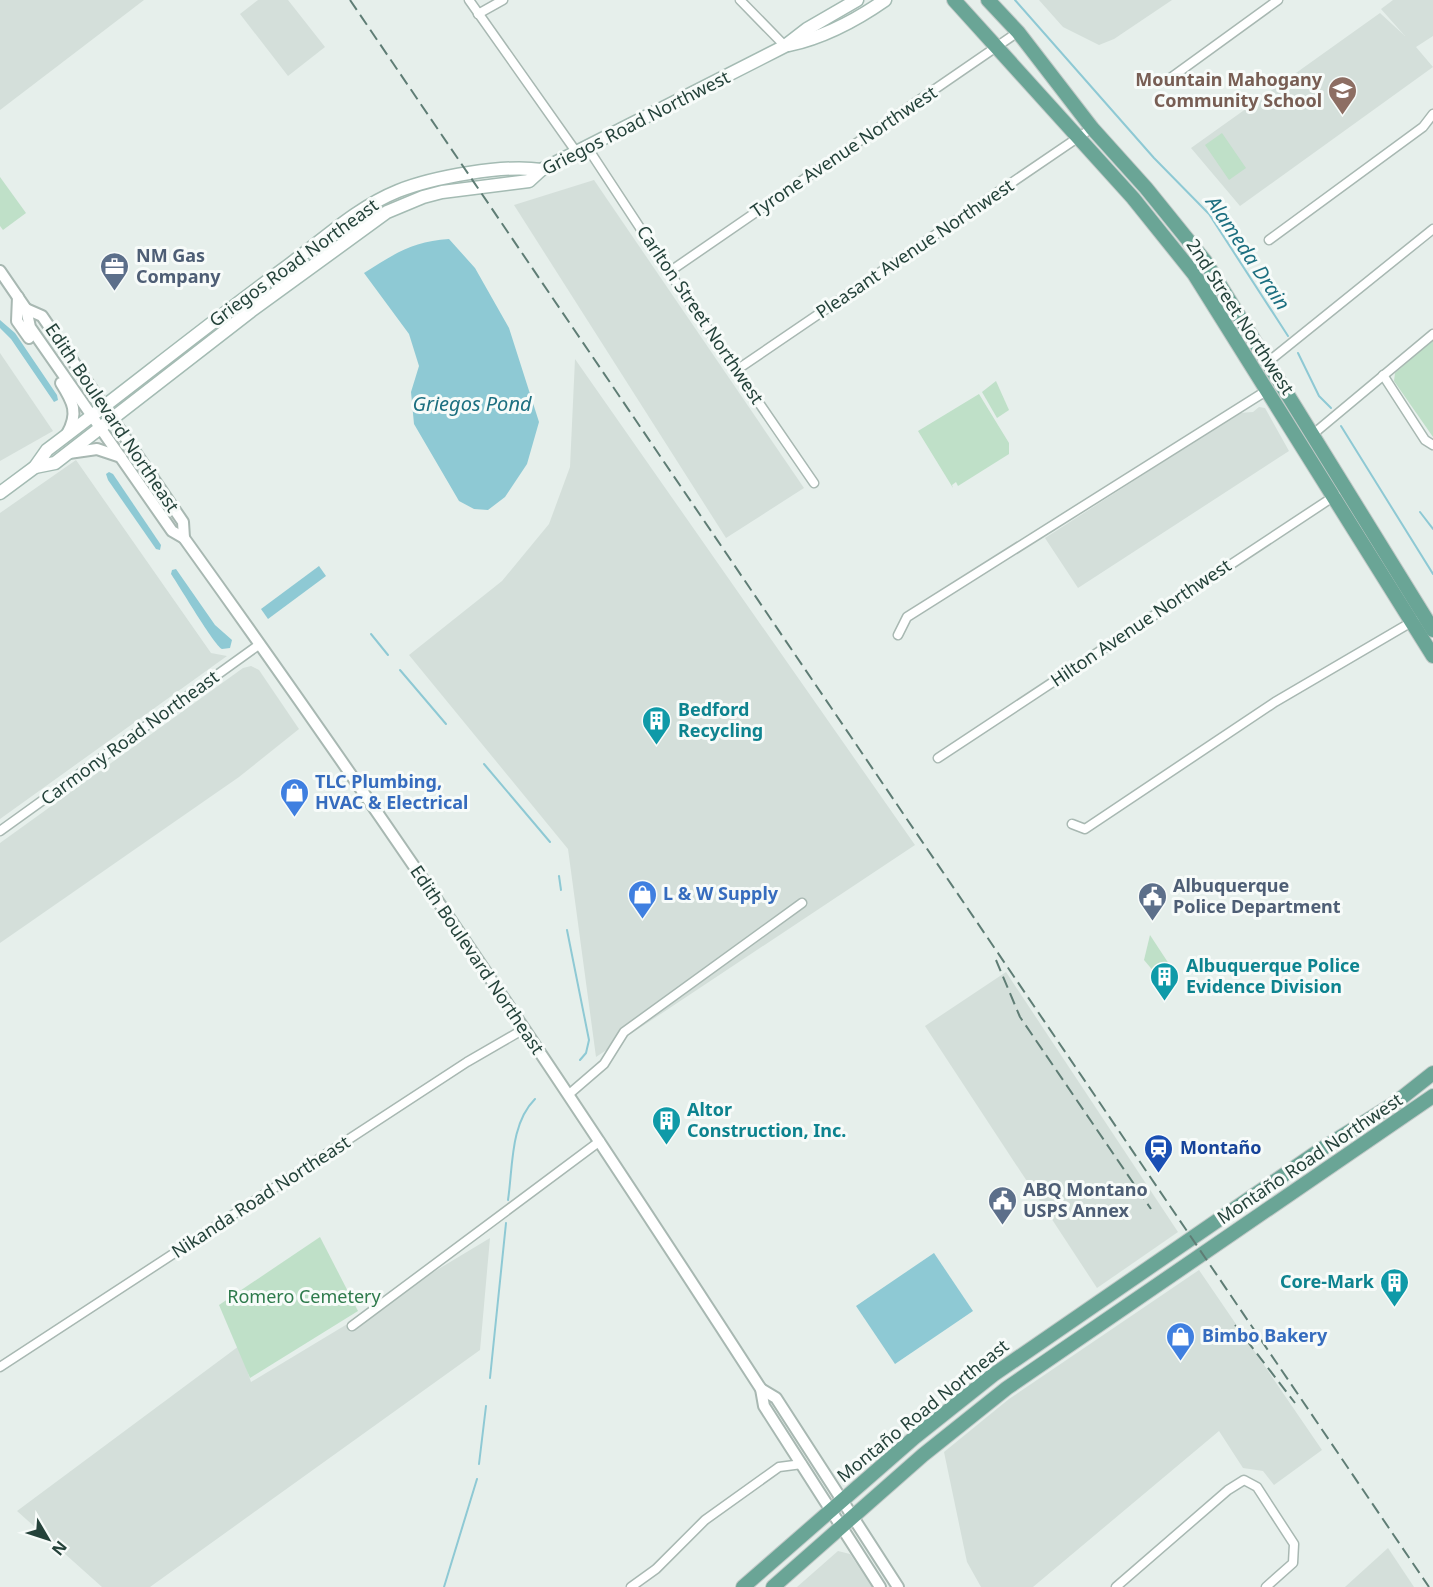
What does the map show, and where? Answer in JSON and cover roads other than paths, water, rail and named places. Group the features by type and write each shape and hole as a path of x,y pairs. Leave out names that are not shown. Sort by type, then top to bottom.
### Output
{"main road":[{"name":"Griegos Road Northwest","path":"483,188 529,181 542,170 785,46 807,29 857,0"},
{"name":"Griegos Road Northwest","path":"785,46 813,40 845,25 885,0"},
{"name":"2nd Street Northwest","path":"954,0 1160,230 1194,274 1266,392 1339,492 1433,630"},
{"name":"2nd Street Northwest","path":"988,0 1018,32 1092,128 1146,188 1205,261 1312,435 1339,492 1410,623 1433,656"},
{"name":"Griegos Road Northeast","path":"35,467 47,450 66,435 242,299 379,200 423,182 448,177 525,167 542,170"},
{"name":"Griegos Road Northeast","path":"35,467 55,463 69,453 251,311 380,216 423,197 483,188"},
{"path":"0,494 35,467"},
{"name":"Montaño Road Northwest","path":"1195,1235 1395,1103 1433,1073"},
{"name":"Montaño Road Northwest","path":"1206,1251 1433,1096"},
{"name":"Montaño Road Northeast","path":"743,1587 984,1382 1195,1235"},
{"name":"Montaño Road Northeast","path":"773,1587 931,1448 1007,1388 1206,1251"}],"street":[{"name":"Carlton Street Northwest","path":"469,0 582,150 738,369 814,483"},
{"path":"478,14 503,0"},
{"path":"740,0 785,46"},
{"path":"1165,82 1278,0"},
{"name":"Tyrone Avenue Northwest","path":"669,272 1018,32"},
{"path":"1269,240 1423,126 1433,114"},
{"name":"Pleasant Avenue Northwest","path":"738,369 1092,128"},
{"path":"1268,362 1433,229"},
{"name":"Edith Boulevard Northeast","path":"0,271 26,309 30,327 171,531 184,538 260,644 600,1141 761,1389 764,1406 802,1464 837,1505"},
{"path":"18,297 17,321 75,407 74,421 66,435"},
{"name":"Edith Boulevard Northeast","path":"26,309 42,316 105,406 183,522 184,538"},
{"path":"1312,435 1433,334"},
{"path":"1383,375 1425,440 1432,445"},
{"path":"898,635 907,617 1266,392"},
{"path":"69,453 97,449 121,457"},
{"name":"Hilton Avenue Northwest","path":"938,758 1339,492"},
{"path":"1072,825 1085,829 1275,702 1423,614"},
{"name":"Carmony Road Northeast","path":"0,831 260,644"},
{"path":"568,1095 604,1064 624,1032 802,903"},
{"name":"Nikanda Road Northeast","path":"0,1367 467,1062 524,1029"},
{"path":"352,1326 600,1141"},
{"name":"Edith Boulevard Northeast","path":"761,1389 776,1398 847,1521 880,1587"},
{"path":"631,1587 656,1569 705,1520 779,1467 802,1464"},
{"path":"1116,1587 1228,1490 1244,1480 1257,1487 1294,1544 1293,1563 1266,1587"},
{"name":"Edith Boulevard Northeast","path":"847,1521 898,1587"}],"water":[{"name":"Griegos Pond","path":"449,239 475,268 509,328 539,422 527,464 505,497 488,510 474,509 459,501 414,424 411,392 419,366 409,334 364,273 395,254 414,246"},
{"path":"0,320 15,333 57,395 58,400 54,402 11,339 0,328"},
{"path":"109,472 113,474 161,545 160,550 156,549 108,480 106,474"},
{"path":"319,566 326,576 268,619 261,609"},
{"path":"176,569 215,625 232,640 230,648 222,649 205,627 171,574 172,570"},
{"path":"934,1253 973,1311 895,1364 856,1306"}],"waterway":[{"name":"Alameda Drain","path":"1015,0 1154,158 1209,214 1288,336"},
{"name":"Alameda Drain","path":"1298,353 1319,396 1331,408"},
{"name":"Alameda Drain","path":"1341,426 1433,574"},
{"path":"1420,512 1433,529"},
{"path":"371,634 388,655"},
{"path":"400,670 446,724"},
{"path":"484,764 550,842"},
{"path":"559,876 561,890"},
{"path":"567,930 589,1040 586,1053 580,1060"},
{"path":"508,1200 517,1133 527,1109 535,1099"},
{"path":"490,1378 506,1223"},
{"path":"479,1464 486,1406"},
{"path":"444,1587 477,1479"}],"railway":[{"path":"350,0 1429,1587"},
{"path":"996,960 1020,1017 1151,1209"},
{"path":"1235,1325 1295,1403"}],"place":[{"name":"Mountain Mahogany Community School","path":"1343,116"},
{"name":"NM Gas Company","path":"115,292"},
{"name":"Bedford Recycling","path":"657,746"},
{"name":"TLC Plumbing, HVAC & Electrical","path":"294,818"},
{"name":"L & W Supply","path":"642,920"},
{"name":"Albuquerque Police Department","path":"1152,922"},
{"name":"Albuquerque Police Evidence Division","path":"1165,1002"},
{"name":"Altor Construction, Inc.","path":"666,1146"},
{"name":"Montaño","path":"1159,1174"},
{"name":"ABQ Montano USPS Annex","path":"1002,1226"},
{"name":"Core-Mark","path":"1395,1308"},
{"name":"Bimbo Bakery","path":"1181,1362"}],"park label":[{"name":"Romero Cemetery","path":"304,1297"}]}
